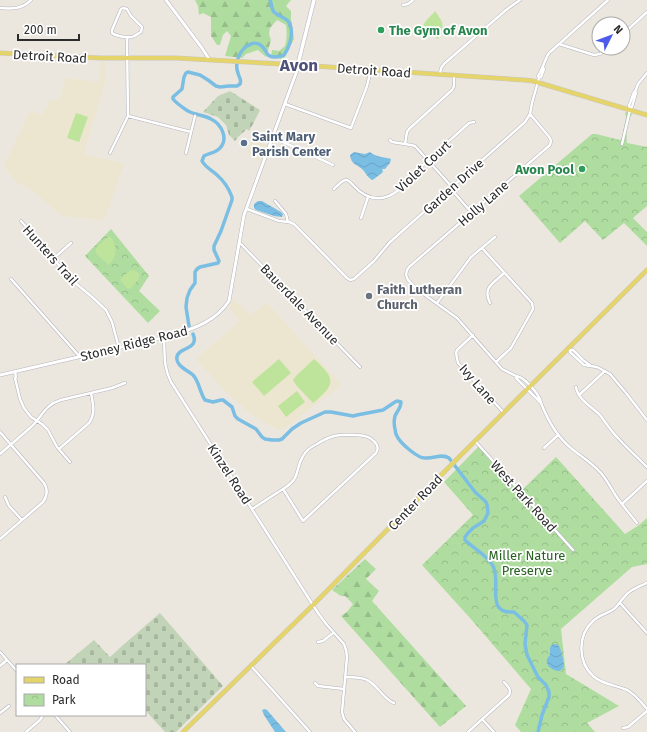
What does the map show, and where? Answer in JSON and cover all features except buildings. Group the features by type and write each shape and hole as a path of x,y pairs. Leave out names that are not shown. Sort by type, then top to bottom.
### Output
{"main road":[{"path":"299,64 314,0"},
{"name":"Detroit Road","path":"0,53 70,57 172,57 539,80 647,115"},
{"name":"Center Road","path":"183,732 313,605 475,441 570,349 647,270"}],"street":[{"path":"0,8 18,8 24,6 31,0"},
{"path":"166,0 209,59"},
{"path":"403,5 408,4 413,0"},
{"path":"440,74 441,67 445,63 506,10 520,0"},
{"name":"Garden Drive","path":"288,222 294,224 348,279 352,280 357,277 374,261 390,242 525,122 530,114 539,80 538,76 547,55 608,0"},
{"path":"124,8 142,29 140,33 132,37 127,37 114,35 111,32 121,9 124,8"},
{"path":"631,27 647,12"},
{"path":"110,153 128,116 127,37"},
{"path":"559,44 591,54"},
{"name":"Stoney Ridge Road","path":"0,375 190,330 203,324 225,306 228,301 244,215 299,64"},
{"path":"285,104 351,128 372,69"},
{"path":"622,144 630,109 629,106 638,84 647,73"},
{"path":"405,144 409,129 452,90 454,86 454,75"},
{"name":"Holly Lane","path":"437,303 410,282 406,277 406,273 551,144 550,138 530,114"},
{"path":"128,116 191,132"},
{"path":"186,153 195,116"},
{"name":"Violet Court","path":"368,197 380,198 392,194 469,124 474,122"},
{"path":"273,138 333,165"},
{"path":"390,140 392,142 415,146 472,213"},
{"path":"334,189 346,180 368,197 360,218"},
{"path":"247,209 279,221 288,222 285,213 275,201"},
{"name":"Hunters Trail","path":"21,221 54,258 68,277 91,296 108,313 119,348"},
{"path":"494,237 469,260 437,303 457,318 504,370 516,376 516,378 529,388 541,403 558,435 570,448 597,469 637,523"},
{"path":"54,258 71,242"},
{"name":"Bauerdale Avenue","path":"239,242 360,367"},
{"path":"482,248 532,303 533,309 512,347 496,362"},
{"path":"490,303 487,290 504,273"},
{"path":"11,279 80,356"},
{"name":"Ivy Lane","path":"473,335 457,350 456,353 458,363 504,413"},
{"name":"Kinzel Road","path":"164,337 165,366 171,382 313,605 333,633 344,644 347,657 342,710 346,722 355,732"},
{"path":"570,349 591,366 599,368 610,374 647,420"},
{"path":"579,395 605,371"},
{"path":"14,372 22,405 28,414 48,430 59,449 70,462"},
{"path":"0,454 32,427 48,406 53,402 115,387 125,383"},
{"path":"576,387 579,395 600,415 620,440 647,467"},
{"path":"59,449 92,419 94,408 91,393"},
{"path":"0,432 44,483 46,489 44,501 0,539"},
{"path":"252,509 283,490 294,481 302,458 308,450 324,439 345,434 370,438 377,444 378,450 303,521 283,490"},
{"path":"544,448 558,435"},
{"name":"West Park Road","path":"475,441 574,550"},
{"path":"622,504 647,481"},
{"path":"5,497 9,506 22,520"},
{"path":"623,728 628,727 647,710 630,692 595,678 586,667 582,658 582,643 587,628 598,617 613,610 628,592 647,583"},
{"path":"620,603 646,630"},
{"path":"318,642 323,642 333,633"},
{"path":"0,652 16,671"},
{"path":"0,666 7,660"},
{"path":"251,666 310,732"},
{"path":"345,677 370,681 389,701 394,703"},
{"path":"468,732 510,694 510,688 504,682"},
{"path":"315,683 318,686 344,689"},
{"path":"0,713 9,706"},
{"path":"28,732 42,716"},
{"path":"56,716 70,732"},
{"path":"482,719 494,732"}],"shaded area":[{"path":"101,62 106,62 105,83 84,154 124,164 104,220 62,216 30,188 16,182 4,166 30,111 42,115 50,101 59,100 66,78 99,82"},
{"path":"254,136 256,140 269,146 262,163 248,152"},
{"path":"234,299 250,315 267,303 342,385 281,431 251,414 225,391 196,359 240,321 229,307"}],"green space":[{"path":"195,0 291,0 286,6 291,11 294,39 284,59 271,58 272,50 279,51 285,46 286,41 286,25 277,20 270,28 269,34 271,40 266,57 258,50 246,54 242,58 225,56 231,36 227,31 223,35 220,45 217,45 211,36 211,17 203,13 199,15 198,6"},
{"path":"435,11 442,22 442,30 438,39 424,30 423,27 425,22"},
{"path":"230,91 260,110 249,131 247,129 235,141 229,135 226,125 218,117 203,112 218,96"},
{"path":"625,112 633,114 631,115 628,125 627,143 647,147 647,206 633,218 647,232 647,246 624,223 603,240 585,221 560,243 519,196 592,134 620,140 622,138 626,117"},
{"path":"76,113 88,117 79,142 67,138"},
{"path":"111,229 149,276 139,291 160,311 148,323 85,256"},
{"path":"110,236 113,240 116,251 112,262 109,265 96,253 96,250 99,244"},
{"path":"131,270 136,271 140,275 138,280 130,289 127,288 120,280"},
{"path":"279,359 291,373 264,396 252,382"},
{"path":"314,359 326,372 330,381 326,391 313,403 293,380"},
{"path":"297,391 305,402 286,417 278,406"},
{"name":"Miller Nature Preserve","path":"479,446 522,490 556,457 625,534 647,518 647,564 632,567 561,629 566,674 619,706 587,723 595,732 521,732 515,725 531,689 422,565 473,515 444,482"},
{"path":"365,559 376,569 366,579 379,591 372,601 466,706 440,727 341,616 347,612 353,604 345,596 341,596 332,590"},
{"path":"160,613 223,686 176,732 165,732 146,711 146,664 65,664 94,640 110,657"}],"water":[{"path":"354,152 365,154 370,152 377,156 391,159 390,163 385,169 382,169 382,173 372,180 352,161 350,155"},
{"path":"258,201 262,201 281,212 283,214 282,217 256,210 254,208 254,204"},
{"path":"553,644 559,646 561,650 564,666 560,671 553,669 547,664 547,659 550,655 550,648"},
{"path":"265,709 286,732 275,732 264,715 262,710"}],"waterway":[{"path":"189,326 186,307 187,298 195,283 195,272 200,267 218,263 219,261 214,250 214,246 221,231 232,197 222,180 202,161 204,156 217,151 223,144 224,136 221,128 215,121 188,111 176,102 173,97 182,89 184,77 188,72 200,75 216,86 220,87 237,86 240,84 241,80 238,75 237,61 243,50 251,44 256,43 260,45 268,55 272,57 284,55 291,38 290,25 288,21 274,12 270,0"},
{"path":"193,334 194,343 178,354 178,362 193,375 205,400 213,402 223,400 232,407 235,416 238,419 256,429 265,439 282,439 292,429 301,423 325,412 353,416 383,410 397,401 401,402 394,422 396,434 400,441 418,456 428,458 443,456 449,458 475,492 486,502 488,513 484,521 473,528 465,537 465,540 484,555 493,566 496,580 496,596 499,608 505,611 514,612 527,625 525,644 527,655 538,677 546,685 549,692 549,697 542,715 538,732"}],"place":[{"name":"The Gym of Avon","path":"381,30"},
{"name":"Saint Mary Parish Center","path":"244,143"},
{"name":"Avon Pool","path":"582,169"},
{"name":"Faith Lutheran Church","path":"369,296"}],"district":[{"name":"Avon","path":"299,65"}]}
